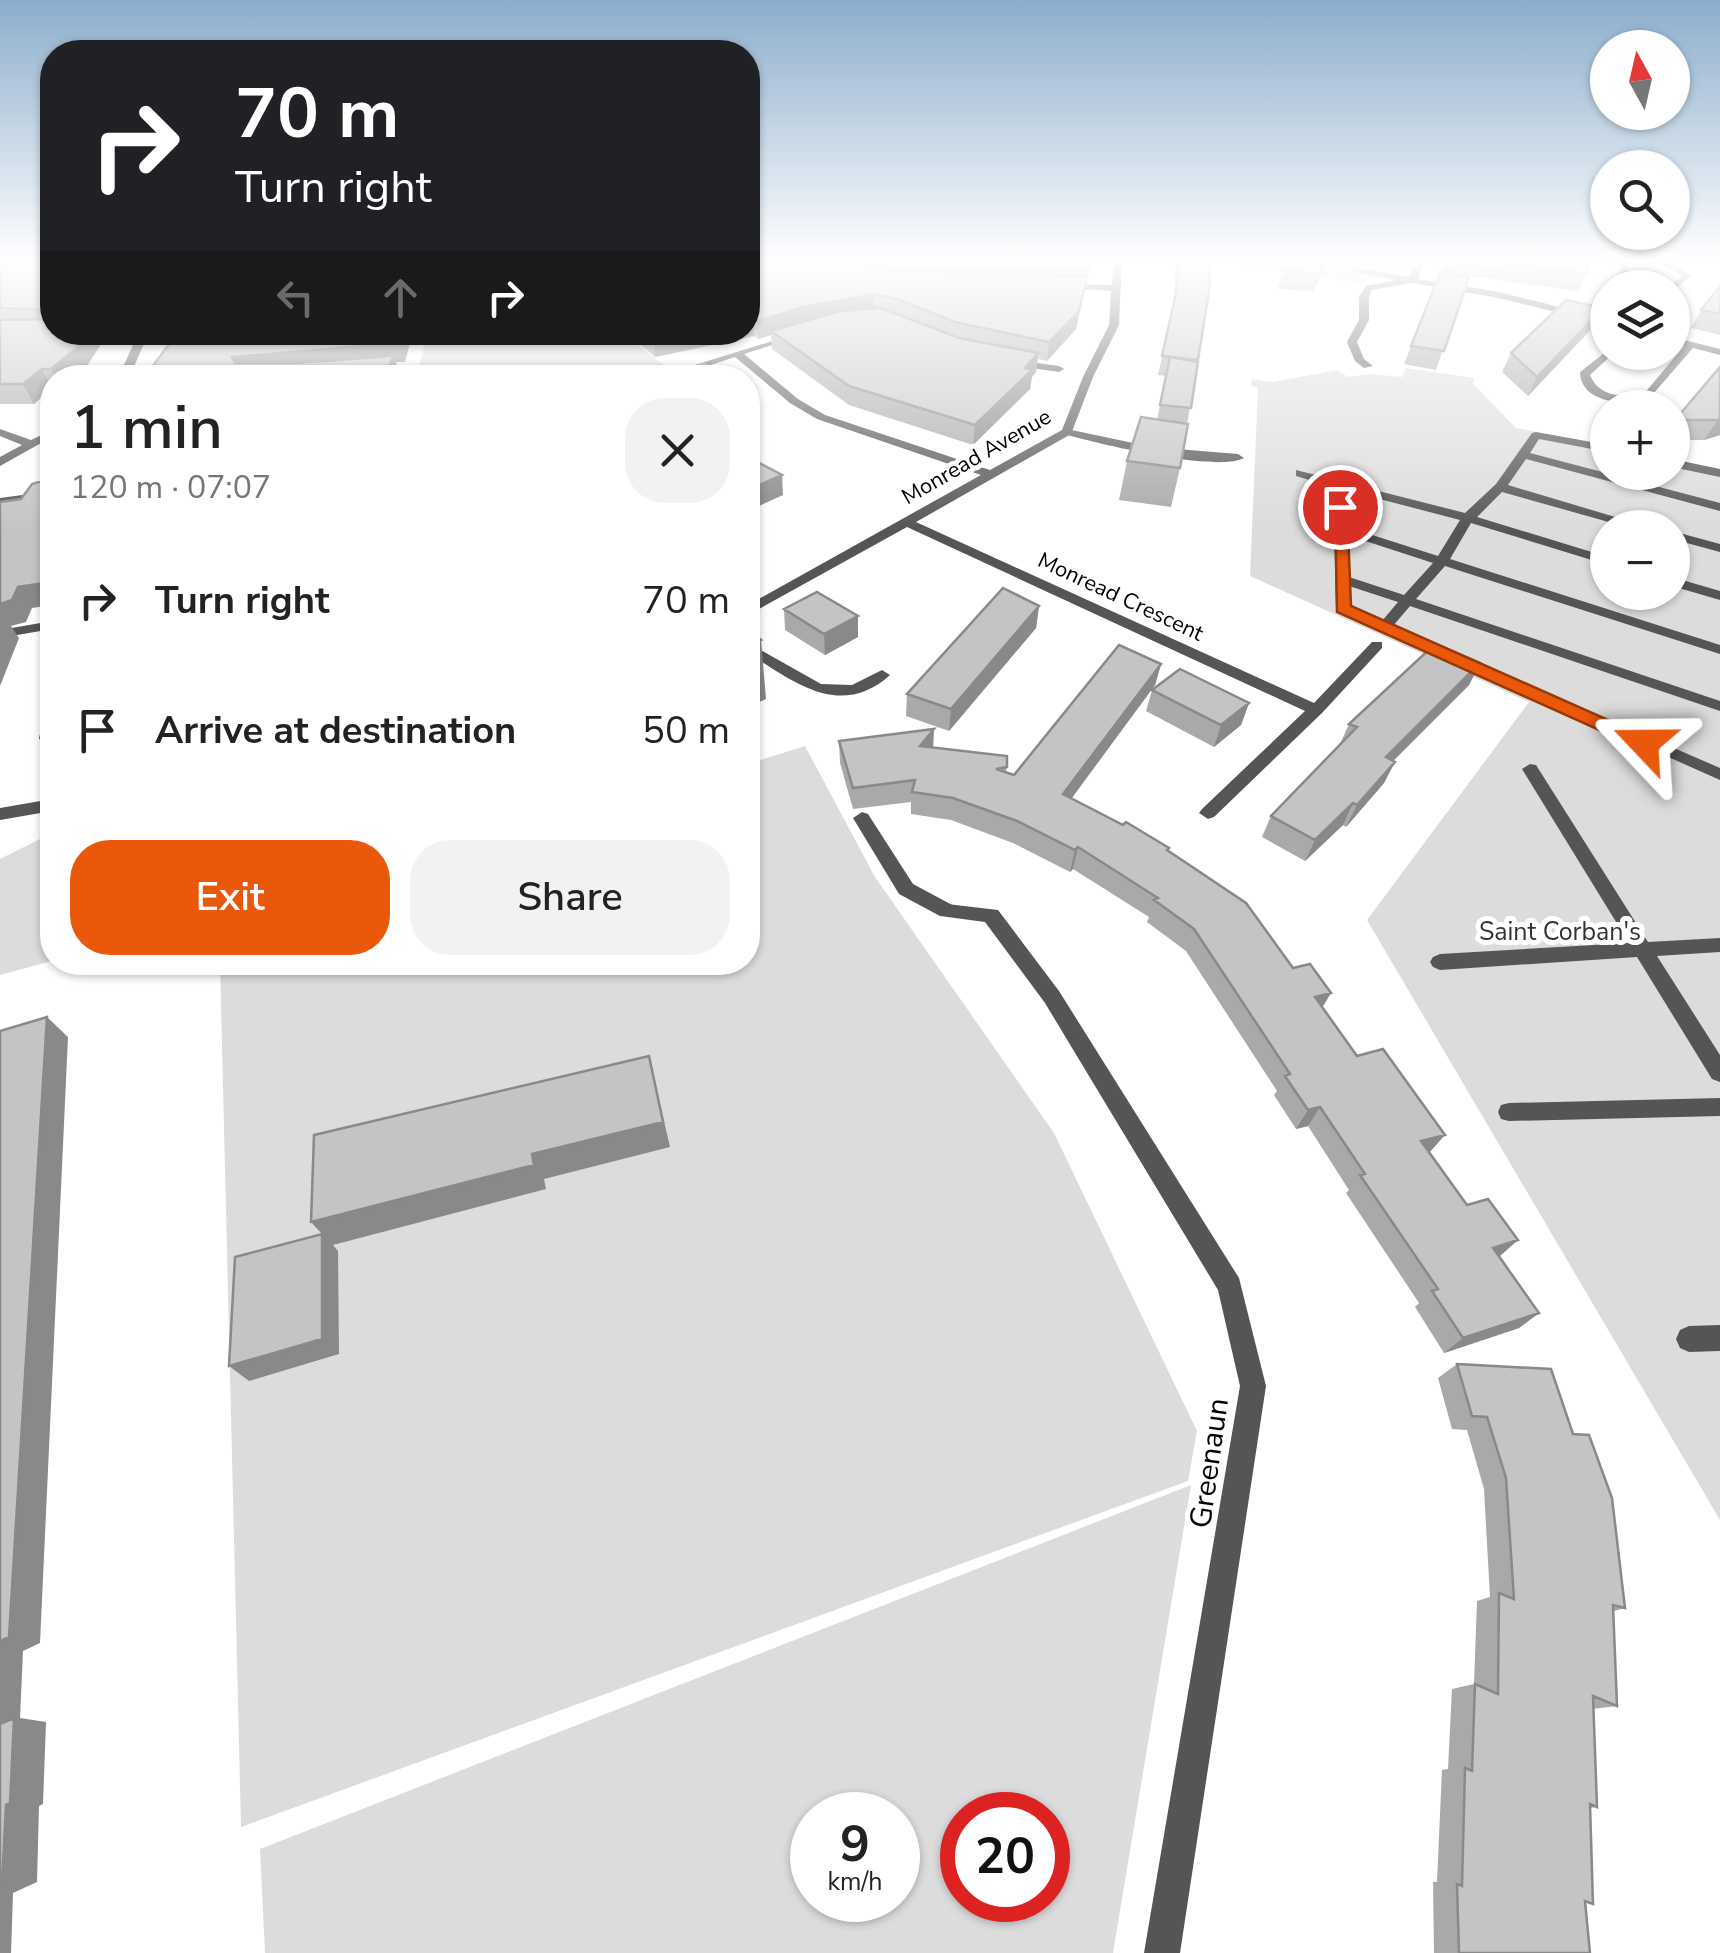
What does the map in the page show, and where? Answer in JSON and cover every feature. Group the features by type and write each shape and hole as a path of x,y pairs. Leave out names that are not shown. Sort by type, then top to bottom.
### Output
{"street":[{"path":"701,365 752,349"},
{"name":"Monread Avenue","path":"760,604 1067,432 1102,349"},
{"path":"1355,349 1360,361 1368,366"},
{"path":"737,354 750,365"},
{"path":"986,356 1059,369"},
{"path":"1590,369 1584,374 1585,382 1594,392 1632,401 1647,398 1669,370"},
{"path":"760,373 821,417 990,474"},
{"path":"0,432 32,444"},
{"path":"1067,432 1124,448 1191,458 1238,458"},
{"path":"1384,627 1442,561 1468,518 1500,487 1536,435 1590,446"},
{"path":"0,462 40,440"},
{"path":"1523,455 1720,508"},
{"path":"1690,467 1720,473"},
{"path":"1300,473 1590,555"},
{"path":"1339,485 1343,609 1720,774"},
{"path":"1500,487 1590,512"},
{"path":"0,502 40,497"},
{"name":"Monread Crescent","path":"906,522 1316,710"},
{"path":"1341,529 1720,650"},
{"path":"1690,540 1720,548"},
{"path":"1342,579 1720,706"},
{"path":"1690,587 1720,596"},
{"path":"0,634 40,627"},
{"path":"1208,813 1316,710 1377,645"},
{"path":"760,654 818,689 855,690 882,674"},
{"path":"1530,769 1720,1073"},
{"path":"0,814 40,807"},
{"name":"Greenaun","path":"862,818 906,889 948,911 992,915 1052,997 1230,1286 1253,1386 1162,1953"},
{"path":"1440,962 1720,945"},
{"path":"1508,1112 1720,1107"},
{"path":"1690,1339 1720,1338"}],"green space":[{"path":"423,349 643,349 663,365 420,365"},
{"name":"Saint Corban's","path":"1406,368 1474,378 1473,384 1516,428 1590,443 1590,490 1690,490 1690,463 1720,469 1720,1520 1367,920 1529,702 1250,576 1258,388 1251,386 1252,379 1272,382 1337,370 1348,377 1402,377"},
{"path":"805,746 875,877 1054,1133 1197,1431 1188,1481 241,1827 220,975 760,975 760,760"},
{"path":"40,839 40,964 0,975 0,859"},
{"path":"1191,1485 1113,1953 265,1953 260,1849"}],"building":[{"path":"0,349 76,349 56,365 40,365 40,371 23,384 0,384"},
{"path":"165,349 326,349 232,357 235,363 394,356 390,365 154,365"},
{"path":"797,349 1018,349 1038,353 1025,368 1032,370 975,425 849,386"},
{"path":"1164,349 1200,349 1198,360 1162,356"},
{"path":"1515,349 1564,349 1537,377 1511,353"},
{"path":"1170,357 1198,362 1191,408 1160,405"},
{"path":"1720,367 1720,420 1690,420 1690,402"},
{"path":"1141,417 1188,424 1180,468 1127,461"},
{"path":"760,463 782,475 760,485"},
{"path":"40,482 40,584 18,587 12,600 0,604 0,502 21,499 32,484"},
{"path":"1003,588 1039,606 951,709 907,694"},
{"path":"817,592 858,616 824,634 784,609"},
{"path":"1435,644 1480,663 1386,757 1395,762 1357,805 1353,803 1315,840 1271,816 1357,727 1349,724"},
{"path":"1119,645 1161,664 1063,794 1123,825 1126,822 1169,848 1246,903 1293,968 1310,964 1331,993 1315,997 1357,1056 1383,1049 1445,1135 1421,1141 1467,1205 1488,1199 1518,1240 1493,1248 1539,1313 1463,1338 1432,1291 1438,1289 1360,1175 1365,1174 1320,1107 1308,1110 1285,1076 1290,1074 1194,929 1154,900 1158,898 1078,847 1075,850 1017,821 953,798 912,792 915,780 853,788 839,741 934,729 920,746 1007,756 1007,767 996,769 1014,775"},
{"path":"1180,669 1249,703 1221,725 1152,690"},
{"path":"47,1017 9,1637 0,1641 0,1031"},
{"path":"649,1056 663,1122 532,1154 534,1165 311,1222 314,1135"},
{"path":"322,1234 322,1339 229,1366 235,1257"},
{"path":"1457,1364 1551,1369 1573,1434 1589,1435 1612,1498 1625,1608 1613,1605 1617,1706 1593,1696 1597,1807 1590,1804 1593,1904 1585,1901 1590,1953 1459,1953 1457,1884 1462,1886 1465,1768 1472,1771 1475,1684 1498,1694 1499,1593 1514,1599 1506,1478 1487,1417 1472,1416"},
{"path":"14,1718 10,1803 6,1805 0,1885 0,1724"}],"route":[{"path":"1340,507 1343,609 1644,743"}]}
